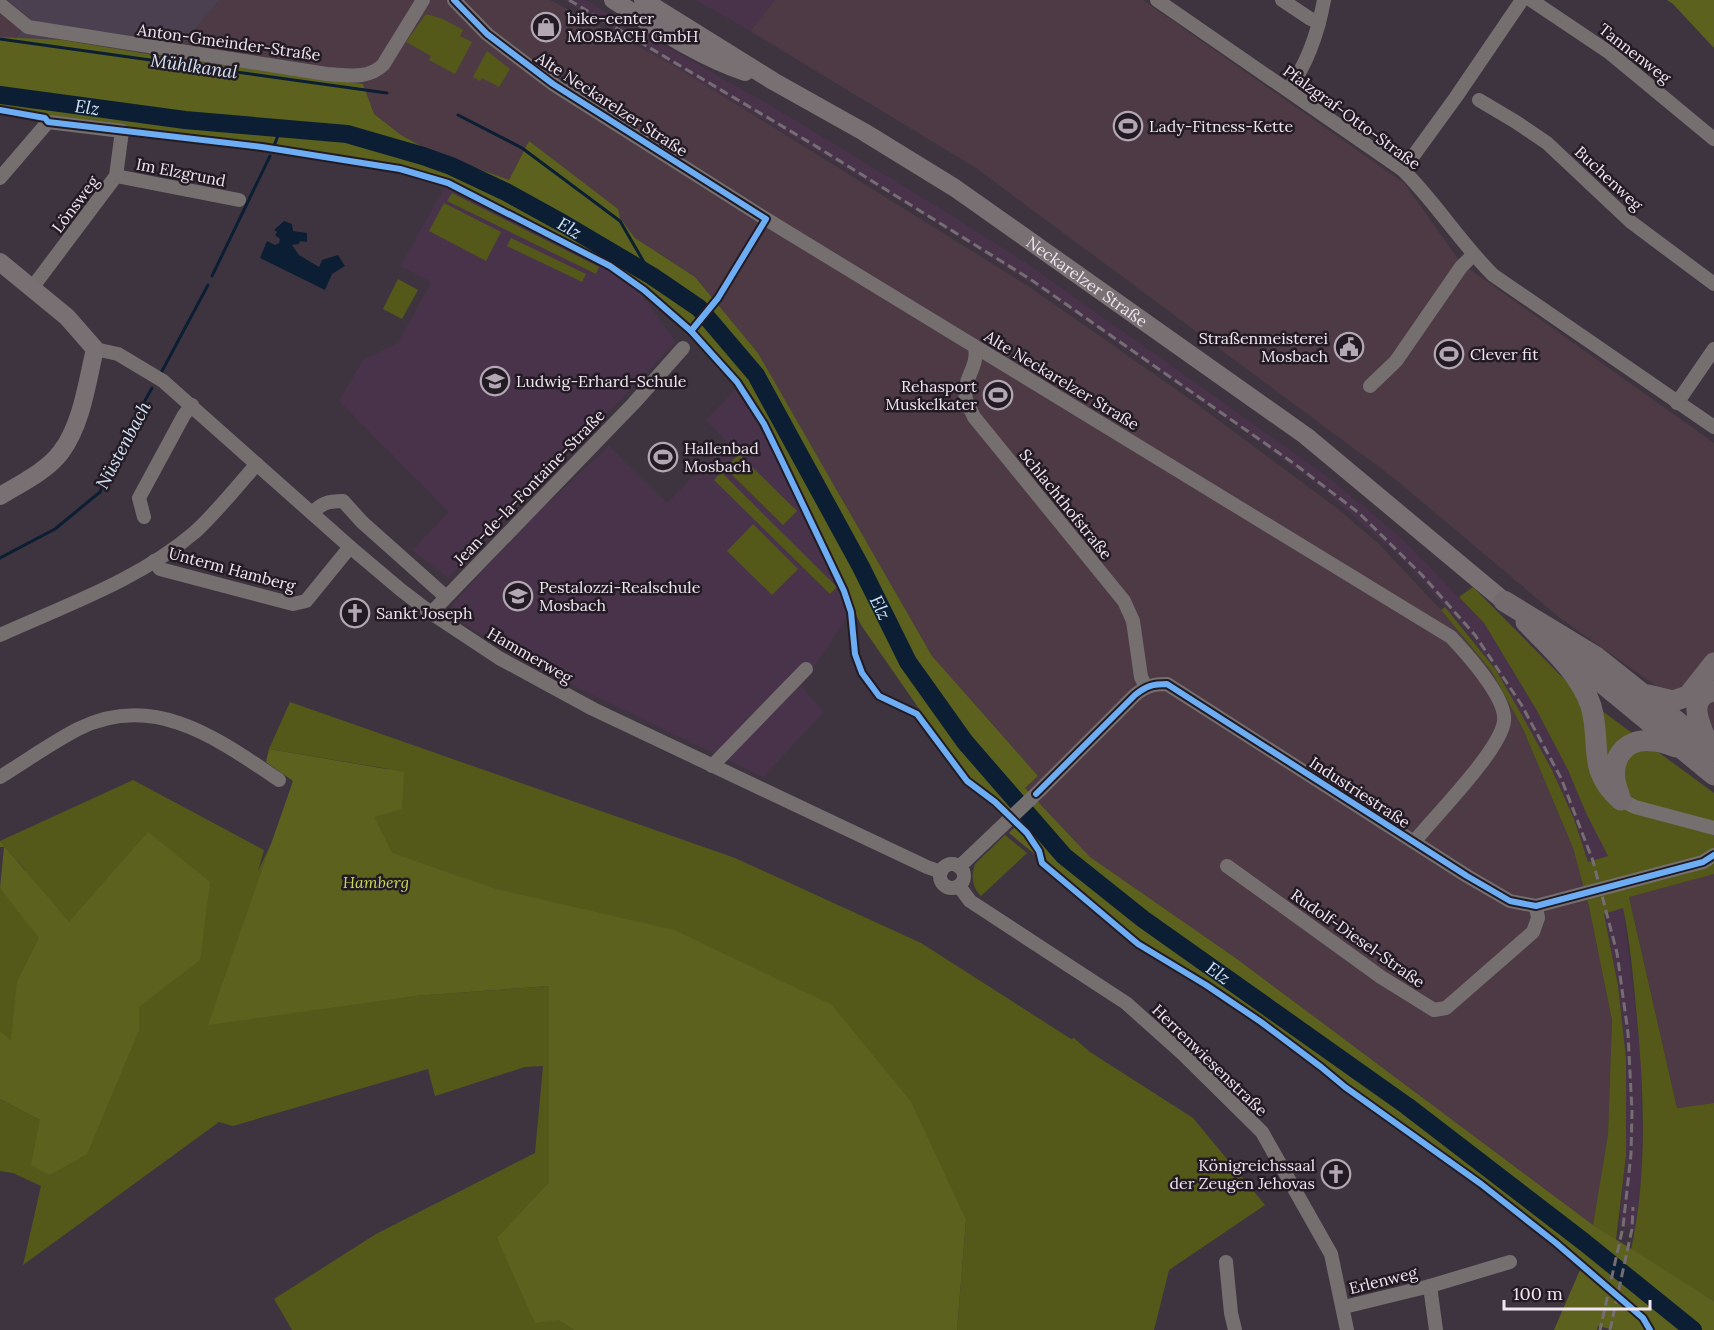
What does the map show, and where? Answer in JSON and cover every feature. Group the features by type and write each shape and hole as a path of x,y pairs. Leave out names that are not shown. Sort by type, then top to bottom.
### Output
{"highway":[{"path":"1504,601 1550,647 1582,687 1595,725 1598,767 1608,789 1621,800"},
{"path":"1504,601 1596,657 1712,749"},
{"path":"1550,647 1601,682 1714,775"},
{"path":"1712,749 1696,713 1699,700 1710,692 1709,684 1714,663"},
{"path":"1644,694 1673,701 1688,696 1709,684"},
{"path":"1621,800 1613,773 1620,753 1631,744 1654,741 1681,748"}],"main road":[{"path":"613,0 720,64 772,81"},
{"name":"Neckarelzer Straße","path":"643,0 772,81 864,132 955,188 1306,436 1504,601"},
{"path":"0,262 67,317 95,349 80,410 72,434 61,453 0,496"}],"street":[{"name":"Anton-Gmeinder-Straße","path":"0,4 28,27 284,67 358,76 376,71 383,65 423,0"},
{"name":"Alte Neckarelzer Straße","path":"454,0 487,34 553,84 770,221 1440,628 1462,648 1487,680 1499,702 1504,721 1486,757 1414,842"},
{"name":"Pfalzgraf-Otto-Straße","path":"1156,0 1403,171 1423,190 1473,255 1493,275 1714,428"},
{"path":"1282,0 1319,23"},
{"path":"1288,90 1300,74 1311,51 1324,0"},
{"path":"1403,171 1522,0"},
{"name":"Tannenweg","path":"1531,0 1610,53 1714,139"},
{"name":"Buchenweg","path":"1479,100 1547,143 1631,222 1714,284"},
{"name":"Lönsweg","path":"0,178 48,122 122,131 117,176 32,288"},
{"name":"Im Elzgrund","path":"117,176 239,200"},
{"path":"1370,386 1396,361 1461,267 1473,255"},
{"name":"Schlachthofstraße","path":"975,346 977,357 966,382 966,399 974,417 1124,601 1133,621 1141,677 1146,687"},
{"name":"Jean-de-la-Fontaine-Straße","path":"431,613 634,403 683,348"},
{"name":"Hammerweg","path":"95,349 118,354 163,381 350,547 431,613 499,658 560,691 712,765 941,872"},
{"path":"1677,403 1714,349"},
{"path":"144,517 139,498 184,415 192,405"},
{"path":"0,635 129,576 154,561 196,530 257,464"},
{"path":"312,513 322,503 343,501 362,522 446,596"},
{"name":"Unterm Hamberg","path":"154,561 160,569 293,604 306,601 350,547"},
{"path":"712,765 806,669"},
{"name":"Industriestraße","path":"1146,687 1154,684 1167,684 1510,901 1536,906 1703,862 1714,855"},
{"path":"959,867 976,848 1007,822 1135,695 1146,687"},
{"path":"0,777 79,729 112,717 152,715 188,725 279,780"},
{"path":"1621,800 1635,807 1714,828"},
{"path":"948,865 959,867 964,877 959,886 952,888 945,886 941,880 941,872 948,865"},
{"name":"Rudolf-Diesel-Straße","path":"1227,866 1382,977 1434,1010 1446,1008 1533,932 1538,918 1536,906"},
{"name":"Herrenwiesenstraße","path":"959,886 970,901 1126,1003 1182,1053 1262,1132 1331,1254 1344,1307 1347,1330"},
{"path":"1226,1262 1235,1330"},
{"name":"Erlenweg","path":"1344,1307 1430,1286 1510,1262"},
{"name":"Erlenweg","path":"1430,1286 1436,1330"}],"shaded area":[{"path":"0,0 7,0 30,18 14,39 0,37"},
{"path":"7,0 219,0 172,58 63,40 15,39 30,18"},
{"path":"219,0 550,0 670,63 1028,286 1194,402 1338,509 1379,544 1441,610 1492,672 1523,729 1573,848 1589,908 1612,1020 1608,1135 1593,1225 1237,959 1090,857 1025,788 1038,776 932,656 758,353 695,277 635,238 620,218 529,141 509,180 430,151 401,135 374,114 363,84 172,58"},
{"path":"563,0 585,0 775,108 956,218 1029,265 1324,474 1398,535 1484,623 1536,709 1568,770 1586,813 1608,856 1588,862 1574,819 1552,770 1496,670 1468,633 1401,558 1326,492 1248,434 1038,288 922,214"},
{"path":"696,0 775,0 750,31"},
{"path":"775,0 1143,0 1404,183 1461,263 1714,443 1714,727 1560,618 1395,479 976,168 750,31"},
{"name":"Ludwig-Erhard-Schule","path":"446,185 606,268 642,295 676,342 448,578 412,550 449,512 339,401 363,360 398,343 431,282 400,266"},
{"path":"735,390 768,436 780,459 843,594 847,617 801,686 824,712 763,777 520,660 462,622 455,616 452,605 524,525 609,446 667,503 727,442 706,420"},
{"path":"1714,874 1714,1103 1677,1108 1629,896"},
{"path":"1623,908 1641,1056 1642,1165 1636,1230 1619,1226 1626,1155 1626,1058 1618,986 1604,914"}],"green space":[{"path":"1667,0 1714,0 1714,48 1673,4"},
{"path":"426,14 443,19 463,30 460,36 472,42 455,74 429,60 431,56 406,42"},
{"path":"0,37 63,40 172,58 363,84 374,114 401,135 430,151 509,180 529,141 618,209 620,218 635,238 695,277 758,353 932,656 1038,776 1025,788 1090,857 1237,959 1593,1225 1714,1301 1714,1330 1614,1330 1598,1326 1597,1330 1554,1330 1583,1263 1479,1179 1263,1021 1136,937 1009,833 1018,823 996,801 967,778 861,625 764,421 726,364 649,289 610,262 442,178 260,143 122,127 0,108"},
{"path":"487,51 510,69 499,87 482,78 480,81 473,77"},
{"path":"452,193 599,267 596,274 447,201"},
{"path":"444,203 501,232 486,261 429,231"},
{"path":"511,238 586,274 582,282 507,246"},
{"path":"398,279 418,290 402,319 383,309"},
{"path":"739,454 797,511 783,525 725,468"},
{"path":"721,472 837,587 830,594 714,480"},
{"path":"753,524 798,569 772,595 727,551"},
{"path":"1473,587 1579,694 1714,793 1714,874 1629,897 1677,1108 1714,1103 1714,1301 1631,1250 1640,1191 1643,1130 1639,1038 1623,908 1604,914 1618,986 1626,1058 1626,1155 1616,1240 1593,1225 1608,1135 1612,1020 1589,907 1573,848 1523,729 1492,672 1441,610 1445,607 1496,670 1524,719 1552,770 1574,819 1588,862 1608,856 1586,813 1568,770 1536,709 1484,623 1459,597"},
{"name":"Hamberg","path":"290,702 735,858 921,943 1071,1039 1074,1038 1090,1052 1193,1118 1265,1205 1169,1270 1154,1330 957,1330 966,1220 570,946 414,996 549,986 549,1182 497,1239 558,1320 574,1330 292,1330 274,1299 376,1234 535,1153 543,1066 525,1067 435,1096 428,1069 233,1126 219,1122 23,1265 41,1186 13,1173 0,1171 0,1099 40,1120 50,1175 87,1152 42,1106 0,1091 0,888 4,893 26,871 0,841 133,780 264,850 258,871 306,771 389,769 269,749"},
{"name":"Hamberg","path":"269,749 404,772 402,809 374,817 392,853 496,889 674,930 832,1005 911,1102 966,1220 957,1330 574,1330 558,1320 535,1323 497,1238 549,1182 549,986 414,996 208,1025 293,781 266,762"},
{"path":"148,832 210,882 200,960 139,1007 139,1030 87,1154 50,1175 31,1165 40,1120 0,1099 0,1031 11,1041 17,982 39,938 0,888 4,847 0,847 0,841 69,922"},
{"path":"1005,835 1027,853 981,896 973,881 975,864"}],"water":[{"path":"284,221 292,224 293,231 307,233 307,242 300,241 299,244 292,245 299,255 319,267 322,260 338,255 345,266 332,274 325,290 260,258 267,241 275,245 279,243 280,239 275,235 277,232 274,230"}],"waterway":[{"name":"Mühlkanal","path":"0,39 387,93"},
{"name":"Elz","path":"0,95 185,120 347,134 423,156 451,166 506,192 652,276 699,308 756,375 861,567 908,662 965,742 1064,856 1143,919 1407,1106 1584,1242 1693,1330"},
{"name":"Mühlkanal","path":"458,115 522,148 620,221 652,276"},
{"name":"Nüstenbach","path":"274,146 280,130"},
{"name":"Nüstenbach","path":"212,276 270,156"},
{"name":"Nüstenbach","path":"161,373 208,285"},
{"name":"Nüstenbach","path":"0,558 55,529 100,492 129,429 152,388"}],"railway":[{"path":"569,0 814,145 1030,279 1296,465 1359,513 1422,575 1475,635 1521,704 1561,778 1593,861 1617,953 1628,1033 1632,1112 1631,1154 1623,1227 1600,1330"},
{"path":"1610,1330 1632,1229 1633,1207"}],"cycle path":[{"path":"454,0 487,34 553,84 766,219 718,298 691,331"},
{"path":"0,110 45,118 48,122 262,147 400,169 448,183 610,266 644,290 691,331 737,382 764,424 844,591 851,612 855,654 862,673 879,696 917,714 967,781 995,802 1027,833 1039,851 1042,863 1138,944 1261,1022 1345,1087 1481,1184 1556,1243 1643,1318 1650,1330"},
{"path":"1036,794 1135,695 1150,686 1167,684 1467,876 1510,901 1536,906 1703,862 1714,855"}],"place":[{"name":"bike-center MOSBACH GmbH","path":"546,27"},
{"name":"Lady-Fitness-Kette","path":"1128,126"},
{"name":"Straßenmeisterei Mosbach","path":"1349,347"},
{"name":"Clever fit","path":"1449,354"},
{"name":"Ludwig-Erhard-Schule","path":"495,381"},
{"name":"Rehasport Muskelkater","path":"998,395"},
{"name":"Hallenbad Mosbach","path":"663,457"},
{"name":"Pestalozzi-Realschule Mosbach","path":"518,596"},
{"name":"Sankt Joseph","path":"355,613"},
{"name":"Königreichssaal der Zeugen Jehovas","path":"1336,1174"}]}
